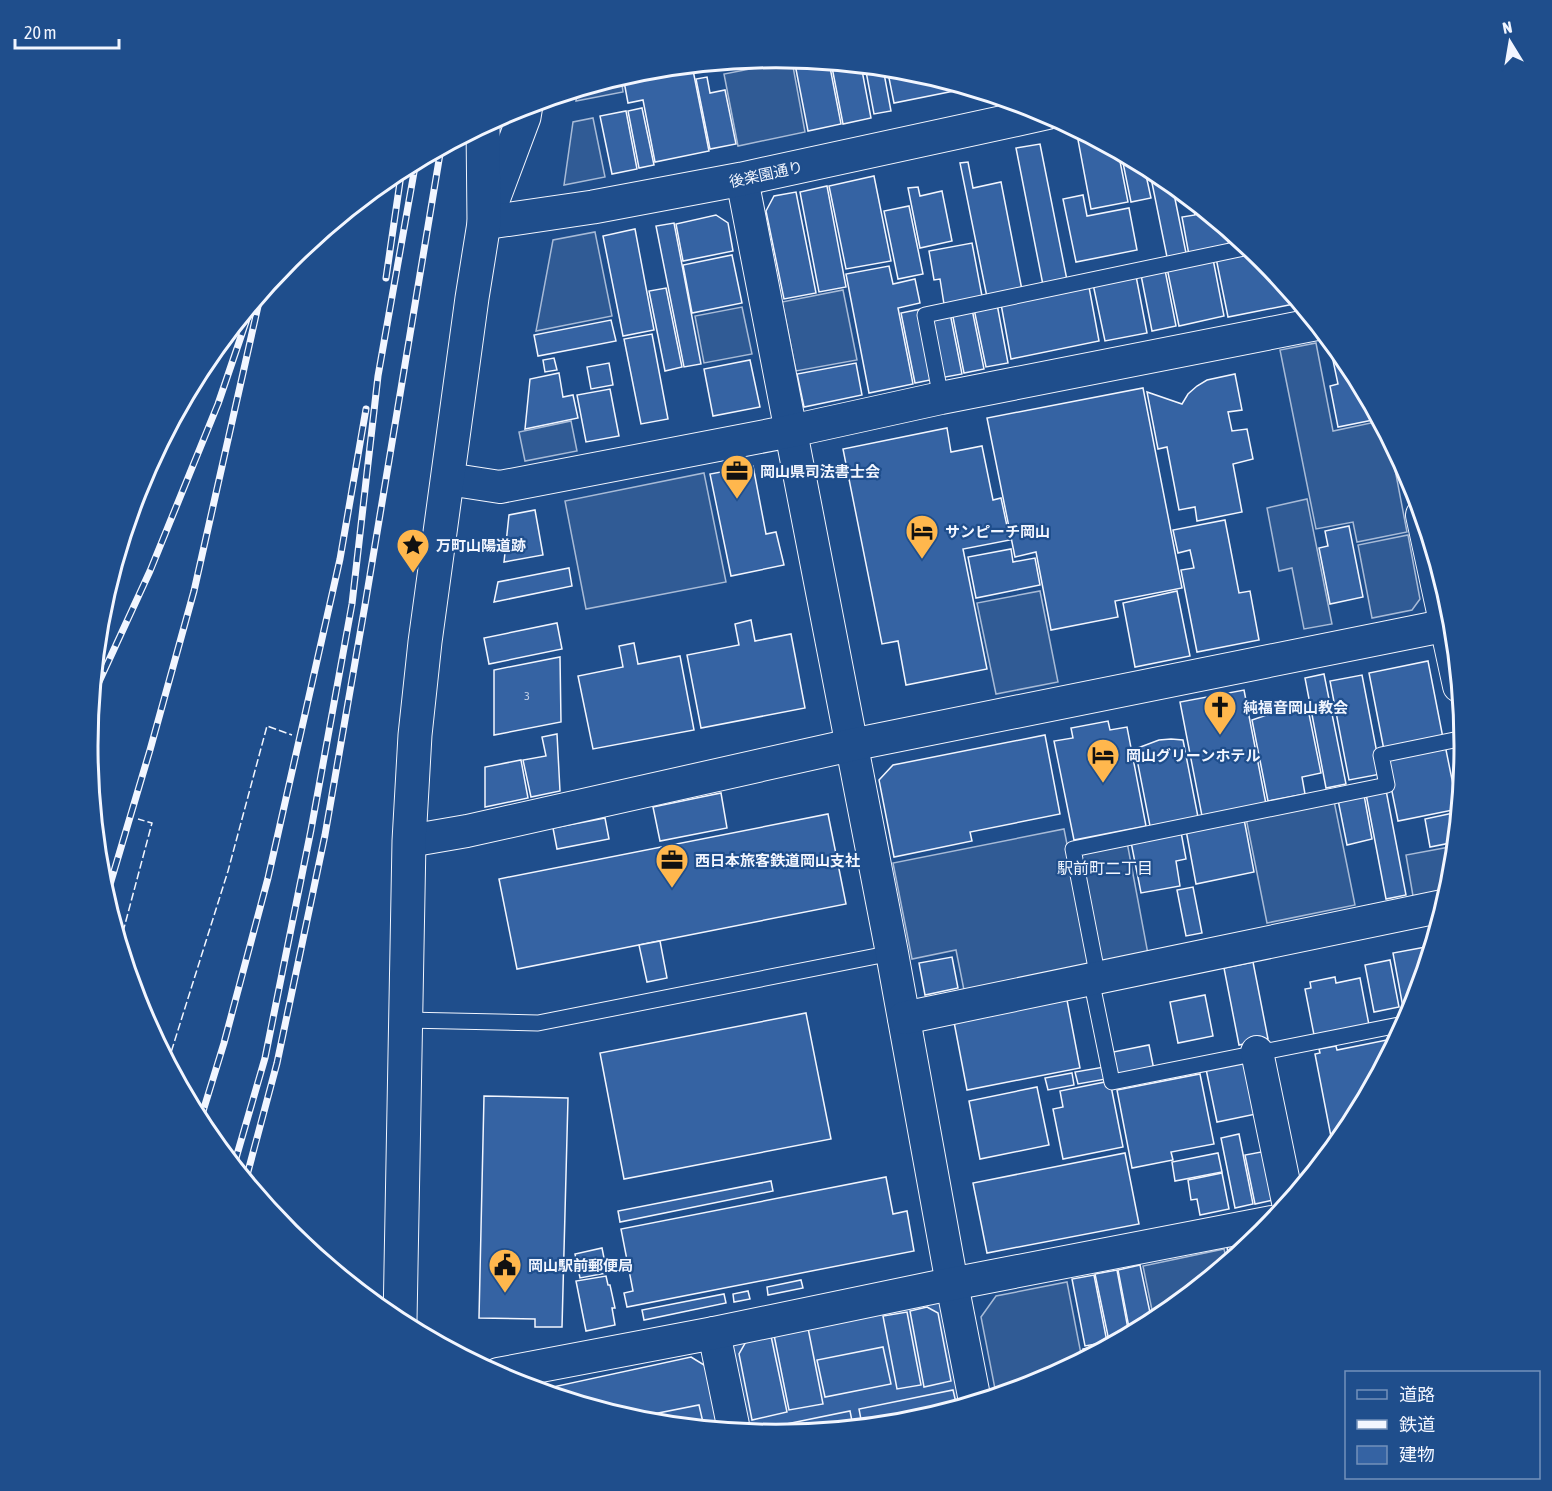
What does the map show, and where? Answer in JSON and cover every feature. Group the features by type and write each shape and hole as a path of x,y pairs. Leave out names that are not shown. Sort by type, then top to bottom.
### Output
{"street":[{"path":"484,223 524,116"},
{"name":"後楽園通り","path":"484,223 593,207 742,179 1029,117"},
{"path":"400,1310 409,841 415,735 425,642 484,223 483,134"},
{"path":"742,179 892,953 974,1394"},
{"path":"448,479 500,487 791,431 941,398 1308,326"},
{"path":"409,841 478,828 851,745 1443,625"},
{"path":"904,1018 1434,908"},
{"path":"1257,1052 1286,1193"},
{"path":"515,1371 714,1334 952,1284 1255,1225"},
{"path":"714,1334 732,1422"}],"lane":[{"path":"941,398 925,315 1237,249"},
{"path":"1392,1026 1112,1082 1073,849 1387,785 1381,755 1454,740"},
{"path":"406,1020 538,1023 892,953"}],"shaded area":[{"path":"793,68 805,132 738,146 724,74 753,69"},
{"path":"622,86 623,92 576,101 576,98"},
{"path":"593,118 605,177 564,185 573,122"},
{"path":"595,232 612,316 536,331 553,240"},
{"path":"843,290 857,360 796,371 782,302"},
{"path":"742,307 752,354 704,363 695,316"},
{"path":"1316,343 1333,431 1372,423 1395,471 1407,532 1357,542 1353,522 1316,529 1280,350"},
{"path":"571,421 577,451 525,461 519,432"},
{"path":"704,473 726,582 586,609 565,501"},
{"path":"1307,499 1332,624 1304,629 1292,568 1279,571 1267,508"},
{"path":"1408,535 1420,599 1412,610 1372,618 1358,545"},
{"path":"1040,591 1058,682 996,694 977,603"},
{"path":"1334,801 1355,905 1267,923 1246,818"},
{"path":"1064,829 1091,965 964,990 956,950 912,959 893,863"},
{"path":"1127,842 1148,954 1100,964 1077,852"},
{"path":"1446,848 1438,891 1413,896 1406,855"},
{"path":"1224,1249 1225,1253 1152,1310 1143,1266"},
{"path":"1067,1282 1081,1352 995,1388 981,1317 996,1296"}],"building":[{"path":"796,68 831,70 841,124 808,131"},
{"path":"833,70 862,73 871,118 843,124"},
{"path":"693,73 709,151 655,162 643,100 628,103 625,85"},
{"path":"866,73 885,77 891,111 874,114"},
{"path":"707,77 710,93 725,90 736,144 710,149 696,79"},
{"path":"889,78 952,91 894,103"},
{"path":"642,108 654,165 639,168 628,111"},
{"path":"626,111 637,169 612,174 600,116"},
{"path":"1078,140 1120,161 1128,202 1091,209"},
{"path":"1040,144 1067,280 1043,285 1016,148"},
{"path":"968,162 973,188 1001,182 1022,290 987,297 960,163"},
{"path":"1123,163 1147,178 1151,198 1131,202"},
{"path":"874,176 891,261 846,269 829,186"},
{"path":"1152,181 1175,198 1186,253 1167,257"},
{"path":"827,186 846,287 819,292 800,192"},
{"path":"918,187 920,196 942,191 952,241 920,248 908,188"},
{"path":"796,192 816,293 784,299 766,211 774,196"},
{"path":"1083,195 1087,216 1129,208 1137,250 1076,262 1063,199"},
{"path":"909,206 923,274 898,279 884,211"},
{"path":"1195,213 1223,236 1228,241 1229,246 1189,255 1182,217 1195,215"},
{"path":"716,215 728,223 733,251 683,261 676,224"},
{"path":"674,223 701,364 684,367 656,226"},
{"path":"635,229 654,330 623,336 603,236"},
{"path":"972,243 982,296 944,304 940,279 934,280 929,251"},
{"path":"1241,253 1291,305 1228,317 1216,258"},
{"path":"732,255 742,303 692,313 683,265"},
{"path":"1213,259 1224,316 1179,326 1167,268"},
{"path":"889,266 893,284 915,279 920,303 898,308 913,384 869,393 846,274"},
{"path":"1165,270 1176,326 1152,331 1141,275"},
{"path":"1136,276 1147,333 1105,341 1093,284"},
{"path":"1089,287 1099,341 1011,359 1001,304"},
{"path":"666,288 682,367 665,371 649,291"},
{"path":"997,304 1008,363 986,367 974,309"},
{"path":"921,309 935,379 915,383 901,313"},
{"path":"972,309 984,369 964,373 952,312"},
{"path":"950,313 962,374 940,378 928,317"},
{"path":"611,320 616,341 538,356 534,335"},
{"path":"652,334 668,419 641,424 624,339"},
{"path":"554,358 557,370 545,372 543,360"},
{"path":"1333,359 1371,420 1338,427 1330,386 1338,384"},
{"path":"750,360 760,407 713,416 704,369"},
{"path":"609,363 613,385 591,389 587,367"},
{"path":"856,363 862,395 804,407 797,374"},
{"path":"559,373 563,397 573,395 578,418 525,429 530,379"},
{"path":"1235,374 1242,410 1228,412 1232,431 1247,429 1253,459 1233,464 1242,512 1197,521 1195,507 1179,510 1167,447 1158,449 1147,392 1182,404 1188,394 1207,380"},
{"path":"1143,388 1182,588 1115,601 1118,617 1051,630 1036,552 1015,557 987,418"},
{"path":"610,389 619,436 586,442 577,395"},
{"path":"947,428 951,452 982,446 993,500 1001,498 1010,540 963,549 987,669 906,685 898,641 882,644 843,449"},
{"path":"753,466 766,534 776,532 784,565 731,576 710,474"},
{"path":"535,510 543,555 504,562 509,515"},
{"path":"1225,520 1239,593 1250,591 1259,640 1197,652 1181,570 1194,568 1190,550 1178,553 1173,530"},
{"path":"1349,526 1363,597 1330,604 1319,548 1328,546 1325,531"},
{"path":"1011,549 1013,562 1035,558 1040,585 976,598 968,557"},
{"path":"569,568 572,586 494,602 498,582"},
{"path":"1177,591 1190,656 1135,667 1123,603"},
{"path":"751,620 755,641 791,634 805,708 701,728 687,655 739,645 735,624"},
{"path":"557,623 562,649 489,664 484,638"},
{"path":"634,643 638,664 680,656 694,730 593,749 578,676 623,667 619,646"},
{"path":"560,657 561,722 494,735 494,670"},
{"path":"1428,661 1443,738 1384,750 1369,673"},
{"path":"1324,674 1346,784 1326,788 1305,678"},
{"path":"1362,675 1381,774 1349,780 1330,681"},
{"path":"1244,690 1266,804 1202,816 1180,702"},
{"path":"1308,709 1321,773 1302,777 1305,794 1268,801 1252,720 1279,711"},
{"path":"1108,721 1110,730 1127,727 1146,826 1074,840 1054,741 1073,738 1071,728"},
{"path":"557,734 560,791 531,797 523,760 546,756 542,737"},
{"path":"1045,735 1060,814 970,832 972,841 894,857 879,780 893,765"},
{"path":"1159,740 1183,740 1198,817 1150,826 1135,749"},
{"path":"1445,745 1453,785 1451,810 1398,821 1385,757"},
{"path":"521,760 528,798 485,807 485,767"},
{"path":"1386,790 1406,895 1386,899 1366,794"},
{"path":"721,793 727,828 660,841 653,807"},
{"path":"1364,795 1372,839 1347,845 1338,800"},
{"path":"828,814 846,904 517,969 499,879"},
{"path":"1450,814 1446,844 1430,847 1425,819"},
{"path":"605,818 609,839 557,849 553,828"},
{"path":"1244,819 1254,872 1196,884 1186,830"},
{"path":"1181,832 1186,859 1176,861 1180,886 1141,893 1131,842"},
{"path":"1193,887 1202,933 1186,936 1177,890"},
{"path":"660,941 667,978 647,982 639,945"},
{"path":"1423,948 1402,1004 1393,953"},
{"path":"952,957 958,988 925,995 919,963"},
{"path":"1390,960 1399,1007 1374,1012 1365,965"},
{"path":"1253,962 1268,1039 1239,1045 1224,968"},
{"path":"1335,977 1336,983 1360,978 1369,1025 1314,1035 1305,989 1311,988 1310,982"},
{"path":"1205,995 1213,1036 1178,1043 1170,1002"},
{"path":"1067,1000 1080,1068 967,1090 954,1022"},
{"path":"806,1013 831,1139 624,1179 600,1053"},
{"path":"1386,1040 1363,1085 1331,1135 1315,1054 1320,1053 1319,1049 1336,1046 1337,1050"},
{"path":"1149,1045 1154,1070 1118,1077 1113,1052"},
{"path":"1251,1060 1261,1113 1217,1122 1206,1069"},
{"path":"1104,1067 1106,1079 1078,1084 1075,1072"},
{"path":"1072,1073 1074,1085 1048,1090 1045,1078"},
{"path":"1200,1074 1214,1144 1171,1152 1173,1160 1132,1168 1117,1090"},
{"path":"1110,1081 1123,1147 1063,1159 1053,1109 1063,1107 1060,1091"},
{"path":"1037,1087 1049,1145 980,1159 969,1101"},
{"path":"484,1096 568,1098 562,1327 535,1327 535,1319 479,1318"},
{"path":"1239,1134 1253,1204 1235,1208 1221,1138"},
{"path":"1272,1150 1281,1198 1255,1204 1245,1155"},
{"path":"1125,1153 1139,1224 987,1253 973,1183"},
{"path":"1218,1153 1222,1172 1175,1181 1172,1162"},
{"path":"1222,1173 1229,1209 1200,1215 1197,1199 1191,1200 1188,1180"},
{"path":"886,1177 893,1214 907,1211 914,1251 627,1307 624,1293 633,1291 621,1229"},
{"path":"771,1181 773,1191 620,1222 618,1211"},
{"path":"602,1248 607,1273 580,1278 575,1254"},
{"path":"1140,1265 1150,1311 1128,1325 1118,1270"},
{"path":"1117,1270 1127,1325 1108,1337 1095,1274"},
{"path":"1094,1275 1106,1338 1094,1344 1085,1346 1072,1279"},
{"path":"606,1276 615,1308 612,1308 615,1325 586,1331 576,1281"},
{"path":"801,1280 803,1288 768,1295 767,1287"},
{"path":"748,1291 750,1299 734,1302 733,1294"},
{"path":"724,1294 726,1303 644,1320 642,1310"},
{"path":"945,1299 965,1396 864,1418 776,1424 744,1423 728,1344"},
{"path":"927,1307 938,1313 951,1381 924,1387 910,1311"},
{"path":"907,1312 921,1385 897,1389 883,1316"},
{"path":"808,1328 823,1404 789,1410 774,1335"},
{"path":"771,1336 787,1412 752,1420 739,1354 747,1340"},
{"path":"883,1347 891,1384 825,1397 817,1360"},
{"path":"691,1357 709,1368 719,1421 644,1410 555,1387"},
{"path":"953,1390 955,1399 864,1418 861,1418 859,1409"},
{"path":"699,1405 702,1419 688,1418 659,1413"},
{"path":"850,1411 852,1419 820,1422 789,1423"}],"railway":[{"path":"248,1171 277,1063 325,835 440,157"},
{"path":"237,1156 265,1058 311,830 352,604 378,376 414,173"},
{"path":"386,278 400,181"},
{"path":"111,880 194,591 257,309"},
{"path":"102,675 150,571 218,404 245,324"},
{"path":"204,1109 224,1043 268,878 340,559 366,409"}],"fence":[{"path":"171,1051 228,871 267,726 292,735"},
{"path":"124,929 152,823 138,819"}],"place":[{"name":"岡山県司法書士会","path":"737,500"},
{"name":"サンピーチ岡山","path":"922,560"},
{"name":"万町山陽道跡","path":"413,574"},
{"name":"純福音岡山教会","path":"1220,736"},
{"name":"岡山グリーンホテル","path":"1103,784"},
{"name":"西日本旅客鉄道岡山支社","path":"672,889"},
{"name":"岡山駅前郵便局","path":"505,1294"}],"district":[{"name":"駅前町二丁目","path":"1105,868"}]}
